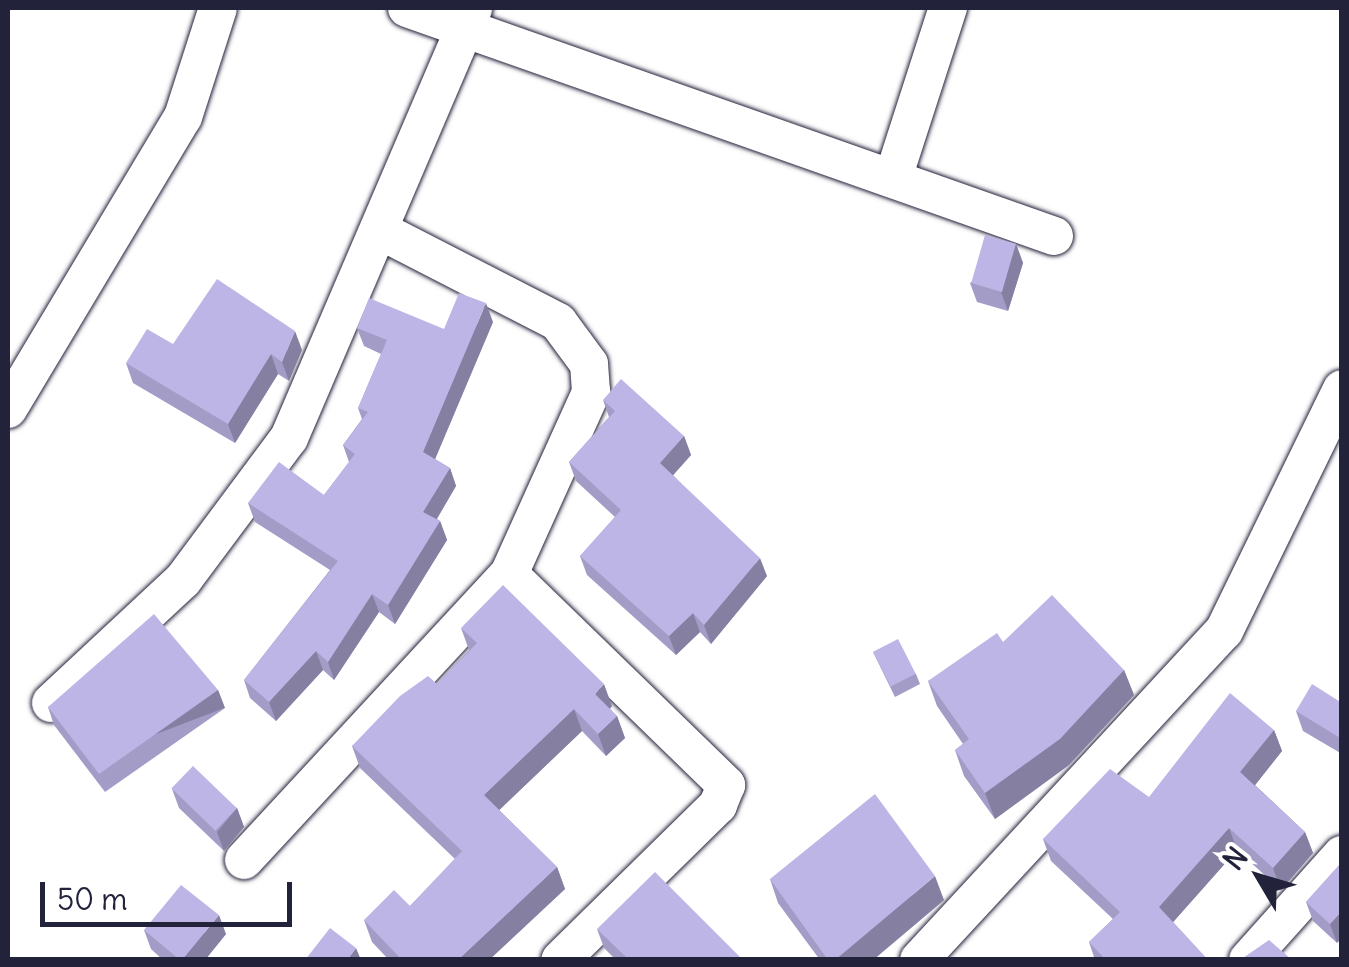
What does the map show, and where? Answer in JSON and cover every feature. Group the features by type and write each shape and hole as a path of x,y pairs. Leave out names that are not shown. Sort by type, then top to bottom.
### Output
{"street":[{"path":"8,410 183,118 218,8"},
{"path":"407,8 469,18 1054,236"},
{"path":"893,178 948,8"},
{"path":"51,703 183,580 289,438 469,18"},
{"path":"244,860 508,574 590,392 590,364 558,322 378,230"},
{"path":"920,960 1224,630 1342,388"},
{"path":"508,574 726,785 718,805 569,956"},
{"path":"1248,960 1342,855"}],"building":[{"path":"985,235 1016,244 1002,292 971,283"},
{"path":"217,279 295,331 282,362 271,354 228,424 126,363 147,329 173,344"},
{"path":"459,293 486,303 423,452 450,468 423,512 440,521 388,605 372,594 328,662 316,651 269,702 244,680 338,561 248,503 279,462 324,495 355,454 343,445 368,412 358,408 387,340 357,328 369,298 444,329"},
{"path":"621,379 684,436 660,463 760,558 704,625 693,613 669,636 580,556 621,510 569,462 615,411 603,400"},
{"path":"503,585 604,684 595,694 617,716 598,734 574,709 484,795 557,867 458,960 402,960 364,920 394,890 410,906 462,851 352,746 400,696 428,676 437,684 477,643 461,628"},
{"path":"1052,595 1124,670 1060,739 985,793 955,750 969,739 928,681 997,633 1003,642"},
{"path":"154,614 218,690 99,774 48,707"},
{"path":"898,639 916,674 891,686 873,652"},
{"path":"1312,684 1342,703 1342,739 1296,711"},
{"path":"1230,693 1274,730 1240,772 1305,832 1273,868 1229,828 1159,907 1208,960 1101,960 1103,957 1089,942 1120,912 1043,839 1110,769 1149,797"},
{"path":"193,766 237,808 215,831 171,788"},
{"path":"875,794 935,876 835,960 828,960 770,879"},
{"path":"1342,862 1342,911 1330,924 1306,902"},
{"path":"655,872 743,960 629,960 597,929"},
{"path":"181,885 219,915 180,960 144,930"},
{"path":"330,928 356,948 347,960 305,960"},
{"path":"1269,940 1292,960 1240,960"}]}
